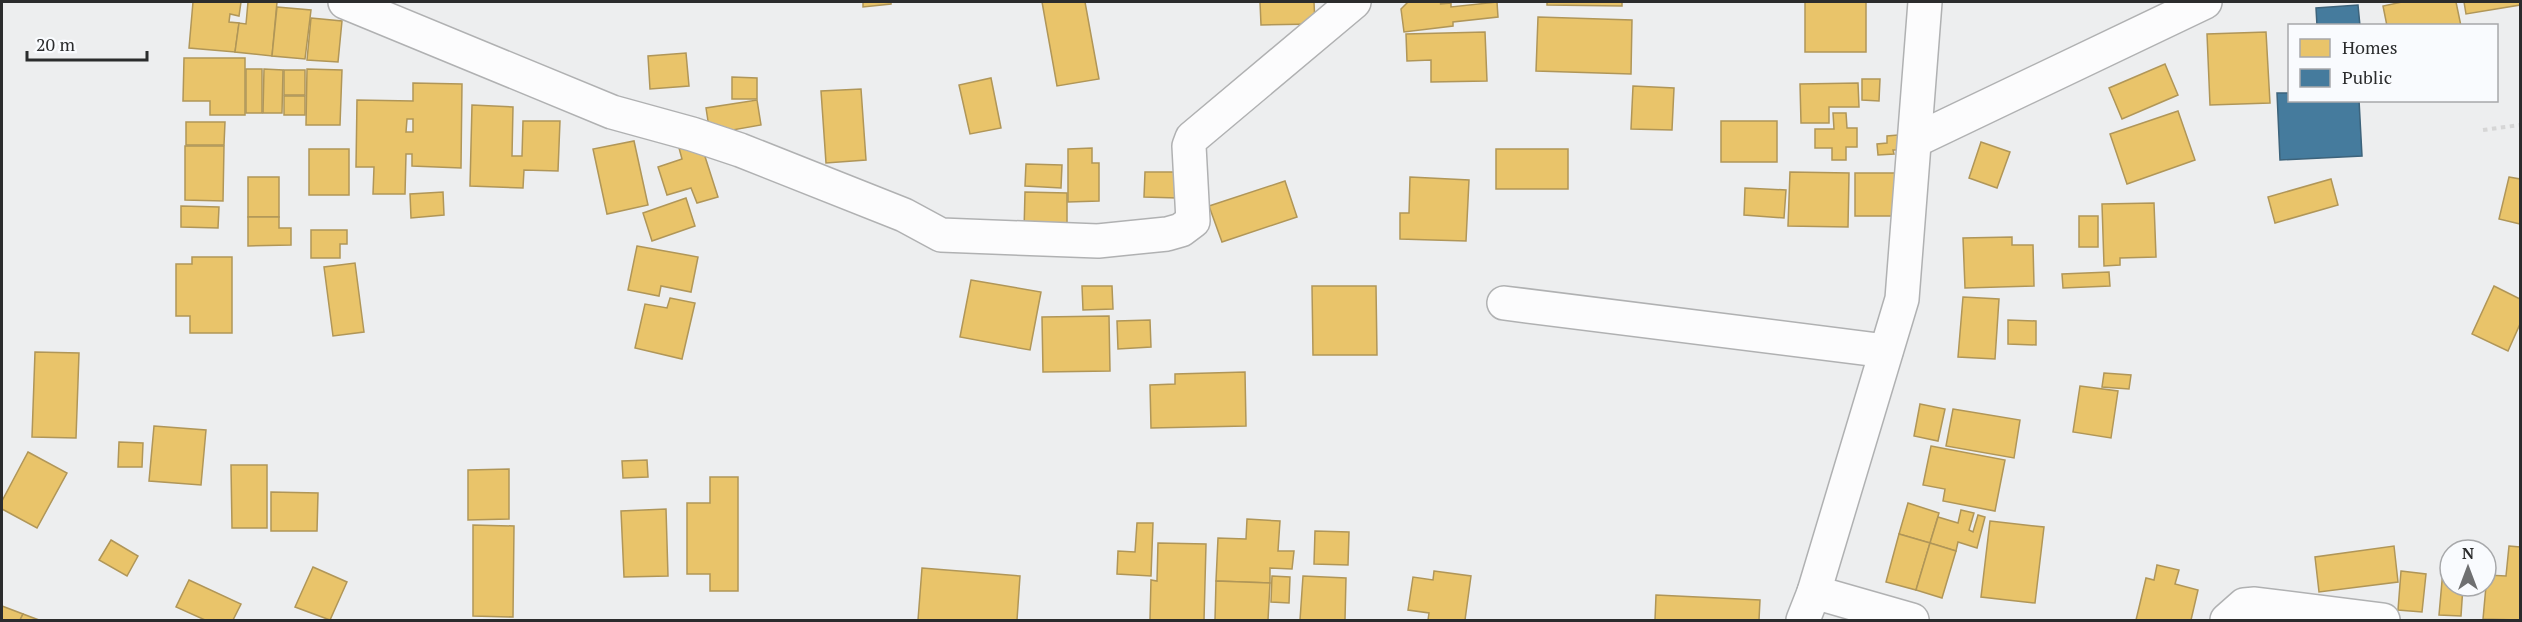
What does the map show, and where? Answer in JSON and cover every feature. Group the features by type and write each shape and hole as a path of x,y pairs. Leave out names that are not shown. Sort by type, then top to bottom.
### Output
{"street":[{"path":"345,2 612,112 740,150 904,215 941,235 1098,241 1167,234 1181,230 1193,221 1190,146 1192,138 1354,2"},
{"path":"1912,621 1809,606 1902,299 1925,2"},
{"path":"1916,140 2205,2"},
{"path":"1504,303 1886,351"},
{"path":"2227,621 2244,605 2255,604 2383,621"}],"path":[{"path":"2482,130 2520,125"}],"building: Homes":[{"path":"193,2 241,2 239,16 230,14 229,22 239,23 235,52 189,48"},
{"path":"248,2 277,2 272,56 235,52 239,23 246,24"},
{"path":"863,2 891,2 891,4 863,7"},
{"path":"1042,2 1085,2 1099,79 1057,86"},
{"path":"1260,2 1314,2 1315,24 1261,25"},
{"path":"1408,2 1443,2 1440,4 1451,3 1451,7 1497,2 1498,17 1453,22 1453,26 1404,32 1401,9"},
{"path":"1547,2 1622,2 1622,6 1547,5"},
{"path":"1805,2 1866,2 1866,52 1805,52"},
{"path":"2402,2 2456,2 2461,24 2387,24 2383,6"},
{"path":"2464,2 2520,2 2520,5 2466,14"},
{"path":"277,7 311,10 305,59 272,56"},
{"path":"1538,17 1632,20 1631,74 1536,71"},
{"path":"311,18 342,21 338,62 307,60"},
{"path":"1485,32 1487,81 1431,82 1431,60 1407,61 1406,34"},
{"path":"2266,32 2270,103 2210,105 2207,34"},
{"path":"686,53 689,86 650,89 648,56"},
{"path":"184,58 245,58 245,115 210,115 210,101 183,101"},
{"path":"2165,64 2178,95 2122,119 2109,88"},
{"path":"246,69 262,69 262,113 246,113"},
{"path":"264,69 283,70 282,113 263,113"},
{"path":"307,69 342,70 340,125 306,125"},
{"path":"284,70 305,70 305,95 284,95"},
{"path":"732,77 757,78 757,99 732,99"},
{"path":"991,78 1001,128 970,134 959,85"},
{"path":"1862,79 1880,79 1879,101 1862,100"},
{"path":"413,83 462,84 461,168 412,166 412,154 406,154 405,194 373,194 374,167 356,167 357,100 413,101","holes":["407,119 413,119 413,132 406,132"]},
{"path":"1858,83 1859,107 1829,107 1829,123 1801,123 1800,84"},
{"path":"1633,86 1674,88 1672,130 1631,129"},
{"path":"861,89 866,160 826,163 821,91"},
{"path":"284,96 305,96 305,115 284,115"},
{"path":"757,100 761,125 710,134 706,108"},
{"path":"472,105 513,107 512,156 522,156 523,121 560,121 558,171 524,170 523,188 470,186"},
{"path":"2178,111 2195,160 2127,184 2110,134"},
{"path":"1833,113 1846,113 1847,128 1857,128 1857,147 1846,147 1846,160 1832,160 1832,148 1815,148 1815,129 1834,129"},
{"path":"1721,121 1777,121 1777,162 1721,162"},
{"path":"186,122 225,122 224,145 186,145"},
{"path":"1898,135 1899,150 1893,150 1894,154 1878,155 1877,144 1887,143 1887,136"},
{"path":"634,141 648,205 607,214 593,149"},
{"path":"700,141 718,197 697,203 691,188 667,195 658,167 682,159 679,148"},
{"path":"1981,142 2010,152 1997,188 1969,178"},
{"path":"185,146 224,146 223,201 185,200"},
{"path":"1092,148 1092,163 1099,163 1099,201 1068,202 1068,149"},
{"path":"309,149 349,149 349,195 309,195"},
{"path":"1496,149 1568,149 1568,189 1496,189"},
{"path":"1026,164 1062,165 1061,188 1025,186"},
{"path":"1145,172 1177,172 1177,198 1144,197"},
{"path":"1790,172 1849,173 1848,227 1788,226"},
{"path":"1855,173 1898,173 1898,216 1855,216"},
{"path":"248,177 279,177 279,217 248,217"},
{"path":"1410,177 1469,180 1466,241 1400,239 1400,213 1409,213"},
{"path":"2509,177 2520,179 2520,224 2499,219"},
{"path":"2331,179 2338,205 2275,223 2268,197"},
{"path":"1285,181 1297,217 1222,242 1209,206"},
{"path":"1745,188 1786,190 1784,218 1744,215"},
{"path":"443,192 444,215 411,218 410,194"},
{"path":"1025,192 1067,193 1067,232 1024,231"},
{"path":"686,198 695,226 652,241 643,213"},
{"path":"2154,203 2156,257 2120,258 2120,265 2104,266 2102,204"},
{"path":"181,206 219,207 218,228 181,227"},
{"path":"2079,216 2098,216 2098,247 2079,247"},
{"path":"248,217 279,217 279,228 291,228 291,245 248,246"},
{"path":"311,230 347,230 347,244 340,244 340,258 311,258"},
{"path":"2012,237 2012,245 2033,245 2034,286 1965,288 1963,238"},
{"path":"637,246 698,257 691,292 661,286 659,296 628,290"},
{"path":"192,257 232,257 232,333 190,333 190,316 176,316 176,264 192,264"},
{"path":"355,263 364,332 333,336 324,267"},
{"path":"2109,272 2110,286 2063,288 2062,274"},
{"path":"971,280 1041,292 1030,350 960,337"},
{"path":"1082,286 1112,286 1113,309 1083,310"},
{"path":"1312,286 1376,286 1377,355 1313,355"},
{"path":"2494,286 2520,299 2520,324 2508,351 2472,334"},
{"path":"1963,297 1999,299 1995,359 1958,357"},
{"path":"670,298 695,303 682,359 635,348 645,304 667,308"},
{"path":"1109,316 1110,371 1043,372 1042,317"},
{"path":"1150,320 1151,347 1118,349 1117,321"},
{"path":"2008,320 2036,321 2036,345 2008,344"},
{"path":"35,352 79,353 76,438 32,437"},
{"path":"1245,372 1246,426 1151,428 1150,385 1175,384 1175,374"},
{"path":"2104,373 2131,375 2129,389 2102,387"},
{"path":"2080,386 2118,391 2111,438 2073,432"},
{"path":"1920,404 1945,409 1938,441 1914,436"},
{"path":"1953,409 2020,420 2014,458 1946,446"},
{"path":"154,426 206,430 201,485 149,481"},
{"path":"119,442 143,443 142,467 118,467"},
{"path":"1931,446 2005,460 1995,511 1943,501 1945,489 1923,485"},
{"path":"28,452 67,473 37,528 2,509 2,501"},
{"path":"647,460 648,477 623,478 622,461"},
{"path":"231,465 267,465 267,528 232,528"},
{"path":"509,469 509,519 468,520 468,470"},
{"path":"710,477 738,477 738,591 710,591 710,574 687,574 687,503 710,503"},
{"path":"271,492 318,493 317,531 271,531"},
{"path":"1908,503 1939,513 1930,543 1899,534"},
{"path":"666,509 668,576 624,577 621,511"},
{"path":"1961,510 1974,513 1969,530 1973,532 1978,515 1985,517 1977,548 1958,542 1956,551 1930,543 1938,517 1958,523"},
{"path":"1247,519 1280,521 1278,551 1294,551 1292,569 1270,568 1270,583 1216,581 1218,538 1246,539"},
{"path":"1990,521 2044,527 2035,603 1981,597"},
{"path":"1137,523 1153,523 1151,576 1117,574 1118,551 1135,552"},
{"path":"473,525 514,526 513,617 473,616"},
{"path":"1315,531 1349,532 1348,565 1314,564"},
{"path":"1899,534 1930,543 1916,590 1886,582"},
{"path":"111,540 138,556 127,576 99,560"},
{"path":"1158,543 1206,544 1204,620 1150,620 1151,580 1157,581"},
{"path":"1930,543 1956,551 1942,598 1916,590"},
{"path":"2394,546 2398,582 2319,592 2315,557"},
{"path":"2509,546 2520,547 2520,620 2483,619 2485,598 2498,598 2498,576 2506,576"},
{"path":"2157,565 2179,570 2175,584 2198,590 2191,620 2136,620 2146,578 2154,580"},
{"path":"313,567 347,582 330,620 295,607"},
{"path":"922,568 1020,576 1017,620 918,620"},
{"path":"1434,571 1471,576 1465,620 1428,620 1429,613 1408,610 1413,577 1433,580"},
{"path":"2401,571 2426,574 2422,612 2398,610"},
{"path":"1272,576 1290,577 1289,603 1271,602"},
{"path":"1303,576 1346,578 1345,620 1300,620"},
{"path":"189,580 241,604 233,620 205,620 176,607"},
{"path":"1216,581 1270,583 1268,620 1215,620"},
{"path":"1656,595 1760,600 1759,620 1655,620"},
{"path":"2441,598 2462,598 2461,616 2439,615"},
{"path":"2,606 23,614 20,620 2,620"},
{"path":"23,614 39,620 20,620"}],"building: Public":[{"path":"2358,5 2360,24 2317,24 2316,8"},
{"path":"2277,93 2288,93 2288,102 2359,102 2362,156 2280,160"}]}
